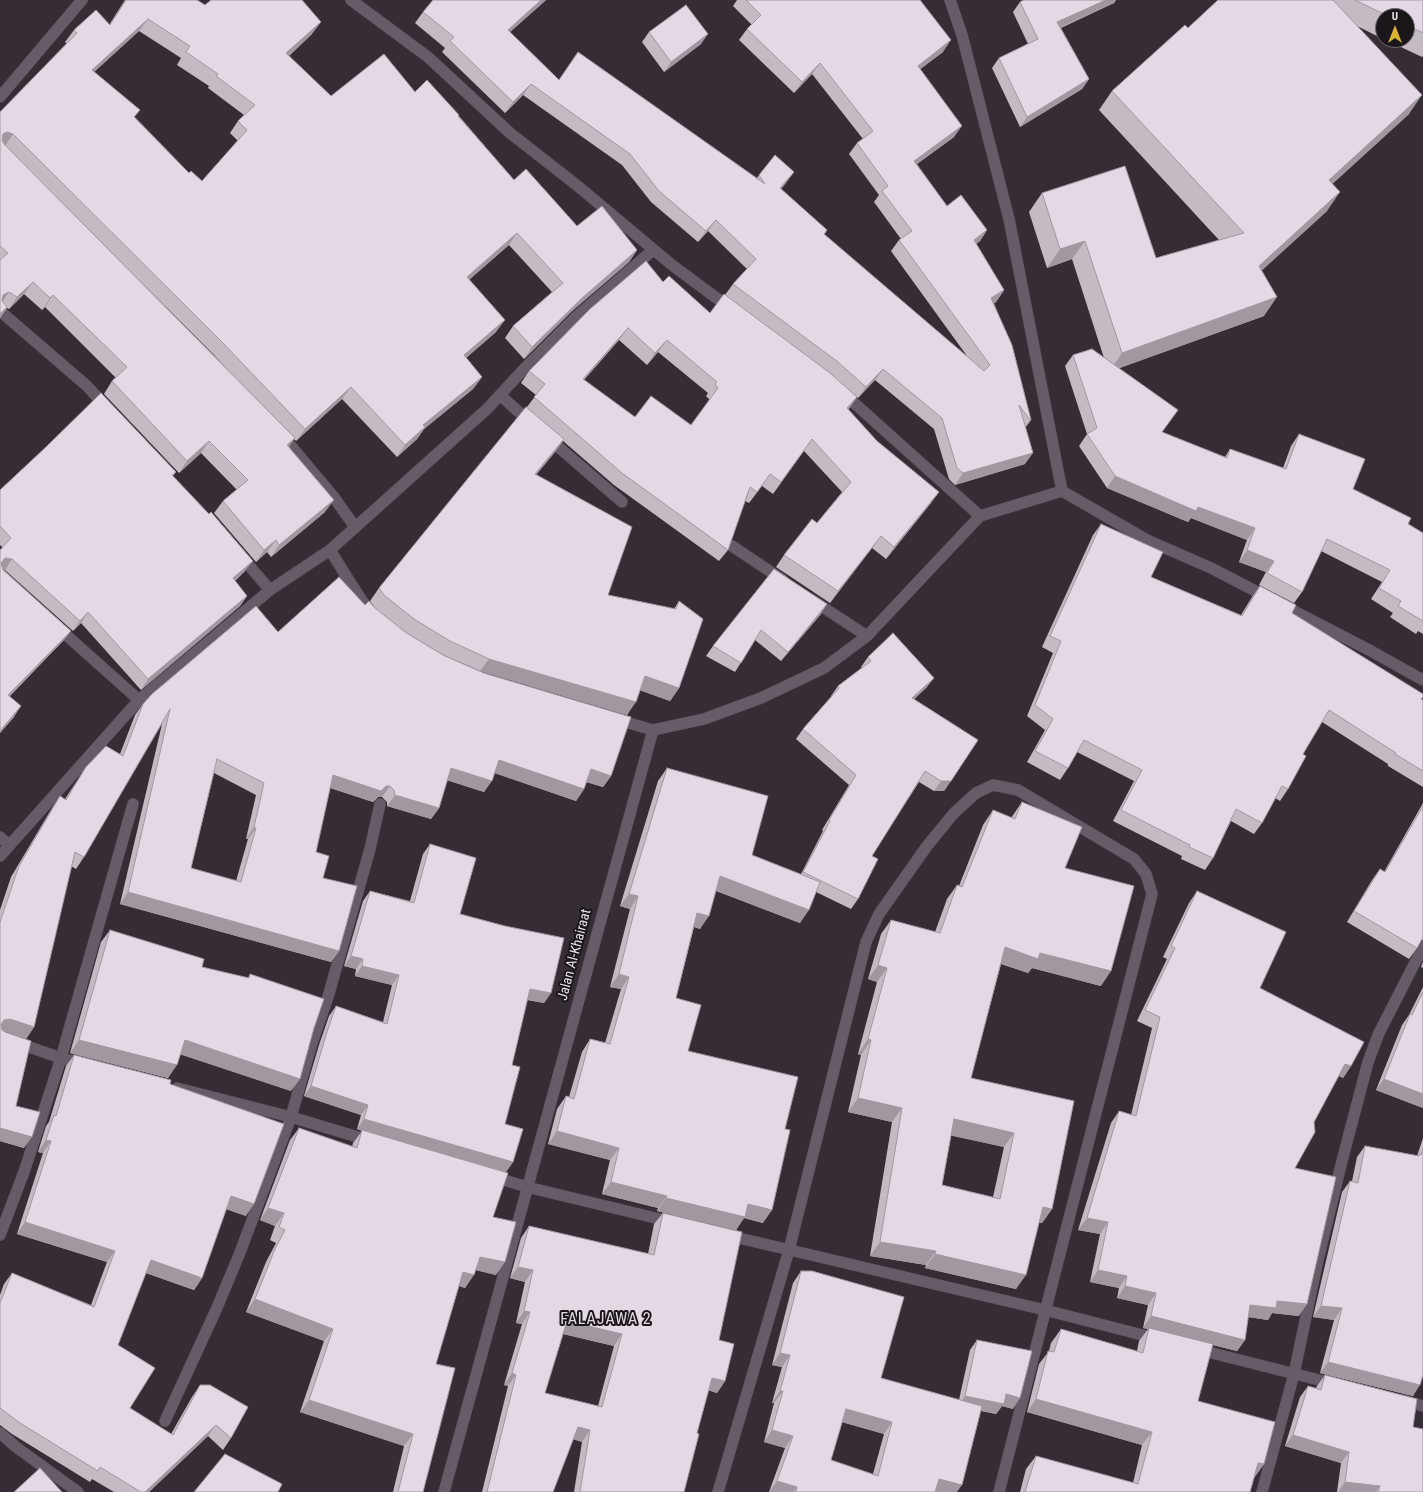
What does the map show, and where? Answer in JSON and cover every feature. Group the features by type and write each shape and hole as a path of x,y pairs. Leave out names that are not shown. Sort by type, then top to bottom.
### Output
{"street":[{"path":"0,97 82,0"},
{"path":"351,0 428,57 510,133 579,186 653,250 736,313"},
{"path":"950,0 962,35 1009,220 1062,491"},
{"path":"0,856 139,700 270,590 330,550 438,455 487,409 523,370 577,316 653,250"},
{"path":"0,311 87,386 113,414"},
{"path":"832,384 980,516"},
{"path":"500,395 622,502"},
{"path":"274,426 333,496 355,527"},
{"path":"608,717 653,730 704,719 761,698 824,668 867,636 980,516 1062,491 1147,540 1225,575 1358,644 1423,680"},
{"path":"732,546 790,585"},
{"path":"234,547 270,590"},
{"path":"330,550 370,613 383,623"},
{"path":"802,593 867,636"},
{"path":"46,617 139,700"},
{"name":"Jalan Al-Khairaat","path":"444,1492 653,730"},
{"path":"718,1492 790,1250 866,942 879,914 927,846 959,808 976,793 993,785 1018,790 1134,859 1146,874 1152,894 999,1492"},
{"path":"0,1235 24,1172 61,1058 134,804"},
{"path":"164,1421 210,1324 236,1262 291,1117 312,1043 328,997 370,849 380,804"},
{"path":"0,837 9,845"},
{"path":"1262,1492 1294,1374 1319,1257 1349,1132 1368,1062 1379,1033 1423,947"},
{"path":"0,1037 61,1058 92,1066"},
{"path":"168,1086 291,1117 382,1144"},
{"path":"482,1174 527,1187 682,1224"},
{"path":"712,1232 1045,1310 1166,1341"},
{"path":"1188,1347 1347,1387"},
{"path":"1393,1398 1423,1406"},
{"path":"0,1433 16,1447 78,1492"}],"building":[{"path":"126,0 197,0 205,5 211,0 302,0 321,22 286,53 331,96 384,54 415,92 427,80 514,180 526,169 577,226 602,206 637,250 581,299 532,347 513,326 563,283 517,233 467,277 505,320 464,355 482,377 423,425 425,427 405,445 351,387 305,429 222,342 13,134 7,132 3,134 2,140 4,144 295,438 287,445 334,500 279,545 276,540 264,550 223,501 248,480 209,441 187,461 112,381 127,367 53,295 50,298 33,282 17,297 9,292 3,295 2,301 7,307 0,314 0,260 8,253 0,246 0,112 77,33 74,30 96,10 110,25","holes":["148,19 190,46 186,52 218,74 216,76 255,105 238,121 247,130 202,181 191,171 189,173 134,117 140,110 92,70"]},
{"path":"433,0 541,0 508,30 559,80 578,52 765,184 759,175 775,155 794,172 780,188 827,230 824,234 984,371 990,365 899,240 912,231 882,191 888,186 857,143 873,131 820,63 802,82 747,29 761,15 746,0 920,0 951,40 918,66 962,126 914,161 947,206 961,195 987,230 974,240 1004,290 991,298 1012,345 1031,420 1019,405 1033,453 963,473 957,468 942,418 883,369 866,387 838,362 733,284 756,259 716,220 706,231 659,191 630,154 531,84 513,102 450,41 454,37 423,12"},
{"path":"1024,0 1106,0 1057,22 1089,79 1027,117 999,58 1038,39 1020,2"},
{"path":"1218,0 1333,0 1375,45 1375,48 1378,48 1422,95 1329,180 1340,192 1259,266 1277,297 1122,353 1085,241 1060,249 1042,193 1125,166 1156,258 1244,233 1112,91 1185,25 1188,28"},
{"path":"1355,0 1423,0 1423,33 1415,29 1415,8 1375,8 1375,10"},
{"path":"686,5 708,34 671,62 649,32"},
{"path":"646,261 663,282 669,276 710,313 724,294 830,373 857,397 847,408 877,441 939,492 894,547 881,536 838,591 784,555 812,519 817,523 851,482 812,439 781,482 770,474 757,492 750,487 728,550 622,473 534,397 545,384 529,371 590,309","holes":["628,328 655,353 667,340 717,382 715,384 718,388 691,425 651,396 635,417 583,379"]},
{"path":"1092,349 1178,410 1162,432 1227,458 1230,449 1286,469 1299,434 1365,459 1353,489 1411,518 1408,524 1423,533 1423,621 1398,606 1401,601 1379,588 1390,570 1327,539 1302,592 1267,573 1274,561 1247,550 1255,528 1198,507 1196,511 1115,476 1087,434 1097,428 1073,355"},
{"path":"101,393 176,472 172,475 209,514 211,512 253,561 233,578 247,596 148,679 88,612 80,621 12,559 5,558 1,563 3,570 71,631 8,695 21,706 0,731 0,550 11,538 0,526 0,490"},
{"path":"526,407 564,439 535,474 632,527 608,595 676,609 679,601 703,619 679,688 645,676 636,702 489,659 450,641 414,619 384,595 379,588"},
{"path":"1101,524 1163,552 1151,577 1242,616 1260,586 1296,605 1292,613 1423,694 1421,699 1423,700 1423,771 1329,710 1303,754 1306,756 1288,789 1282,786 1262,823 1236,809 1213,858 1189,847 1190,845 1121,810 1142,770 1084,740 1068,768 1035,751 1053,719 1035,705 1061,641 1050,636"},
{"path":"774,569 827,604 788,652 761,630 741,663 713,646"},
{"path":"339,577 365,605 369,601 374,607 405,632 443,655 484,673 631,717 611,776 591,769 584,789 499,760 492,781 451,768 439,808 395,795 394,790 390,786 386,786 381,791 333,775 316,852 329,856 323,878 357,886 339,951 128,892 170,709 84,857 75,852 34,1027 10,1019 4,1020 1,1024 2,1030 5,1032 31,1041 16,1106 40,1112 32,1137 0,1128 0,922 19,866 60,796 66,800 86,767 106,746 123,756 143,704 152,694 256,606 278,632","holes":["217,759 264,783 254,827 256,828 241,882 191,868"]},
{"path":"893,633 934,678 912,698 978,740 951,781 941,781 925,771 872,856 878,859 858,899 803,872 830,821 829,820 856,775 803,729 839,688 838,686 871,661 868,657"},
{"path":"667,768 768,796 752,855 820,882 809,910 720,876 709,916 697,913 676,998 701,1005 688,1051 798,1077 785,1129 790,1130 772,1210 748,1204 745,1217 666,1198 667,1196 611,1182 619,1148 557,1131 566,1096 574,1099 590,1039 610,1044 629,977 619,974 638,896 629,894"},
{"path":"1022,802 1082,827 1065,868 1134,886 1111,971 1040,953 1038,959 1005,947 971,1078 1074,1101 1052,1209 1043,1207 1026,1275 935,1254 936,1251 880,1242 902,1108 858,1098 871,1040 868,1039 887,968 878,965 891,920 940,933 957,885 962,887 993,810 1015,819","holes":["954,1119 1014,1133 1000,1199 942,1185"]},
{"path":"1423,806 1423,937 1417,948 1354,911 1380,869 1385,872"},
{"path":"430,844 476,858 460,914 505,926 564,938 551,993 530,989 512,1065 520,1067 505,1124 523,1129 513,1162 364,1119 368,1105 311,1086 336,1006 387,1024 399,975 362,966 363,959 351,956 370,891 414,903"},
{"path":"1197,891 1286,932 1260,988 1364,1042 1351,1066 1345,1064 1314,1122 1315,1132 1295,1168 1336,1177 1307,1304 1277,1301 1276,1308 1250,1305 1245,1340 1151,1316 1156,1293 1125,1286 1127,1276 1098,1270 1108,1222 1087,1218 1119,1111 1136,1116 1160,1017 1145,1010 1175,948 1171,946"},
{"path":"110,930 204,959 202,967 249,978 250,974 324,999 314,1028 300,1079 185,1040 177,1065 79,1040"},
{"path":"1423,992 1423,1094 1384,1079 1410,1014 1412,1015"},
{"path":"74,1055 171,1080 170,1084 284,1124 254,1204 231,1196 202,1278 151,1260 118,1345 155,1368 130,1408 173,1435 200,1385 210,1385 248,1407 231,1438 216,1425 145,1492 141,1492 100,1467 98,1471 20,1423 0,1408 0,1303 12,1273 94,1307 115,1251 25,1222 51,1141 46,1140 54,1115 56,1116"},
{"path":"299,1128 357,1148 362,1130 508,1173 493,1217 516,1222 505,1262 480,1257 474,1275 463,1272 436,1364 455,1368 423,1492 398,1492 413,1434 309,1400 333,1329 255,1299 275,1249 285,1230 279,1227 284,1213 268,1208"},
{"path":"1365,1146 1419,1156 1419,1154 1421,1155 1423,1149 1423,1375 1420,1385 1328,1362 1342,1308 1321,1306 1350,1181 1358,1183"},
{"path":"663,1213 742,1232 719,1340 734,1344 725,1381 712,1378 697,1433 699,1434 684,1492 580,1492 590,1430 578,1427 553,1492 487,1492 516,1375 512,1373 530,1312 524,1311 533,1270 518,1267 529,1226 654,1255","holes":["567,1321 622,1334 602,1407 545,1393"]},
{"path":"801,1271 812,1271 904,1297 881,1378 982,1406 962,1485 939,1479 935,1492 796,1492 797,1487 777,1481 793,1436 772,1430 783,1391 780,1391 790,1355 780,1353","holes":["846,1409 892,1422 878,1476 831,1460"]},
{"path":"1149,1328 1213,1344 1198,1401 1275,1422 1264,1464 1258,1463 1250,1492 1025,1492 1036,1456 1138,1484 1152,1432 1036,1399 1048,1351 1054,1352 1061,1329 1143,1353"},
{"path":"977,1340 1032,1351 1020,1398 1006,1394 1004,1404 965,1396"},
{"path":"1325,1375 1417,1399 1413,1427 1423,1429 1423,1492 1378,1492 1380,1486 1345,1482 1349,1452 1293,1435 1308,1386 1321,1390"},
{"path":"225,1454 282,1484 278,1492 194,1492"},
{"path":"40,1468 62,1492 14,1492"}],"district":[{"name":"FALAJAWA 2","path":"606,1320"}]}
